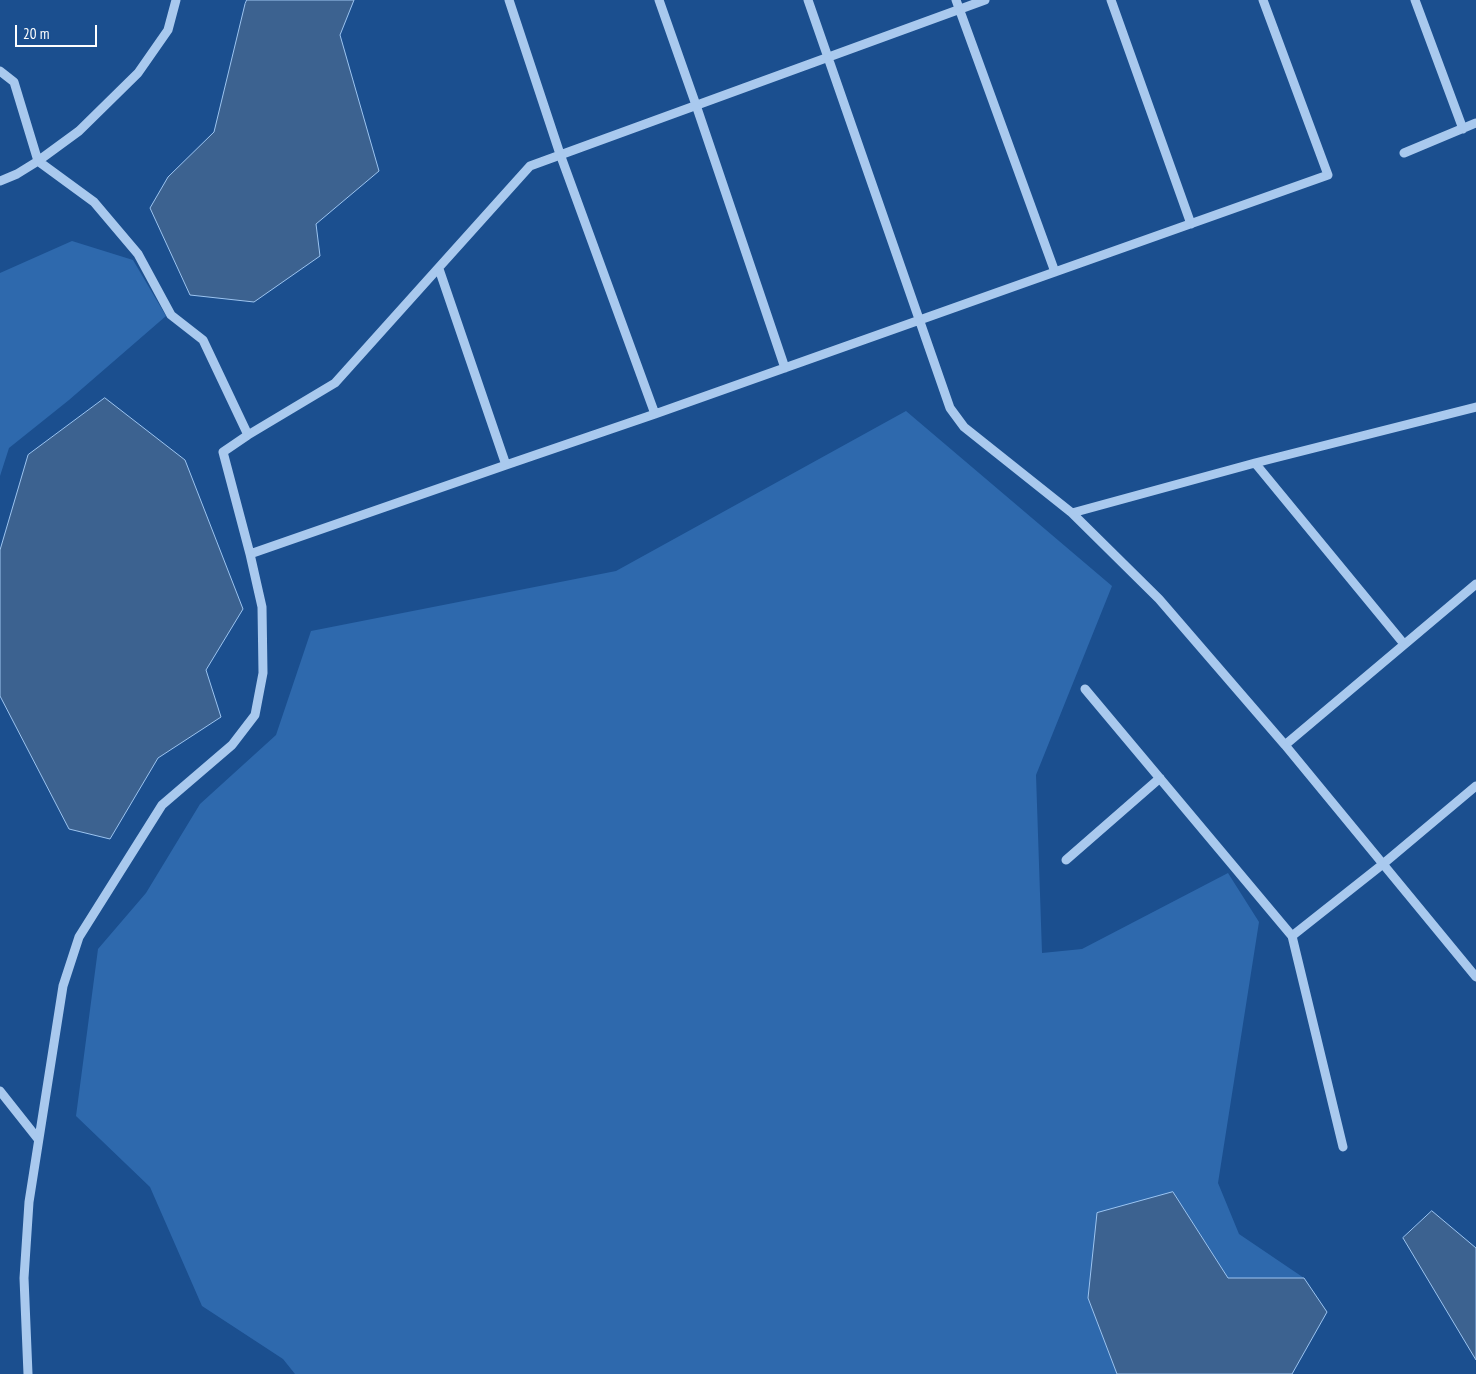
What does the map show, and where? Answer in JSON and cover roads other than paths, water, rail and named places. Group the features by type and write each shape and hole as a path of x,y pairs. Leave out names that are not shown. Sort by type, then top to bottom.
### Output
{"street":[{"path":"0,181 17,174 38,161 79,131 138,73 168,30 176,0"},
{"path":"509,0 560,154 655,414"},
{"path":"658,0 696,104 785,368"},
{"path":"808,0 950,408 964,427 1072,514 1160,599 1285,745 1476,977"},
{"path":"28,1374 24,1278 29,1202 63,986 79,937 162,805 232,746 255,715 264,673 262,607 224,452 335,384 530,166 828,57 958,4 985,0"},
{"path":"1111,0 1191,224"},
{"path":"250,554 655,414 1328,175 1263,0"},
{"path":"1415,0 1463,129"},
{"path":"958,4 1055,272"},
{"path":"0,71 14,82 38,161 94,202 138,254 172,315 203,340 248,436"},
{"path":"1404,154 1476,123"},
{"path":"439,269 506,465"},
{"path":"1072,514 1255,462 1476,407"},
{"path":"1255,462 1404,644"},
{"path":"1285,745 1476,584"},
{"path":"1085,689 1292,936 1343,1147"},
{"path":"1066,860 1160,778"},
{"path":"1292,936 1383,864 1476,786"},
{"path":"0,1091 38,1139"}]}
